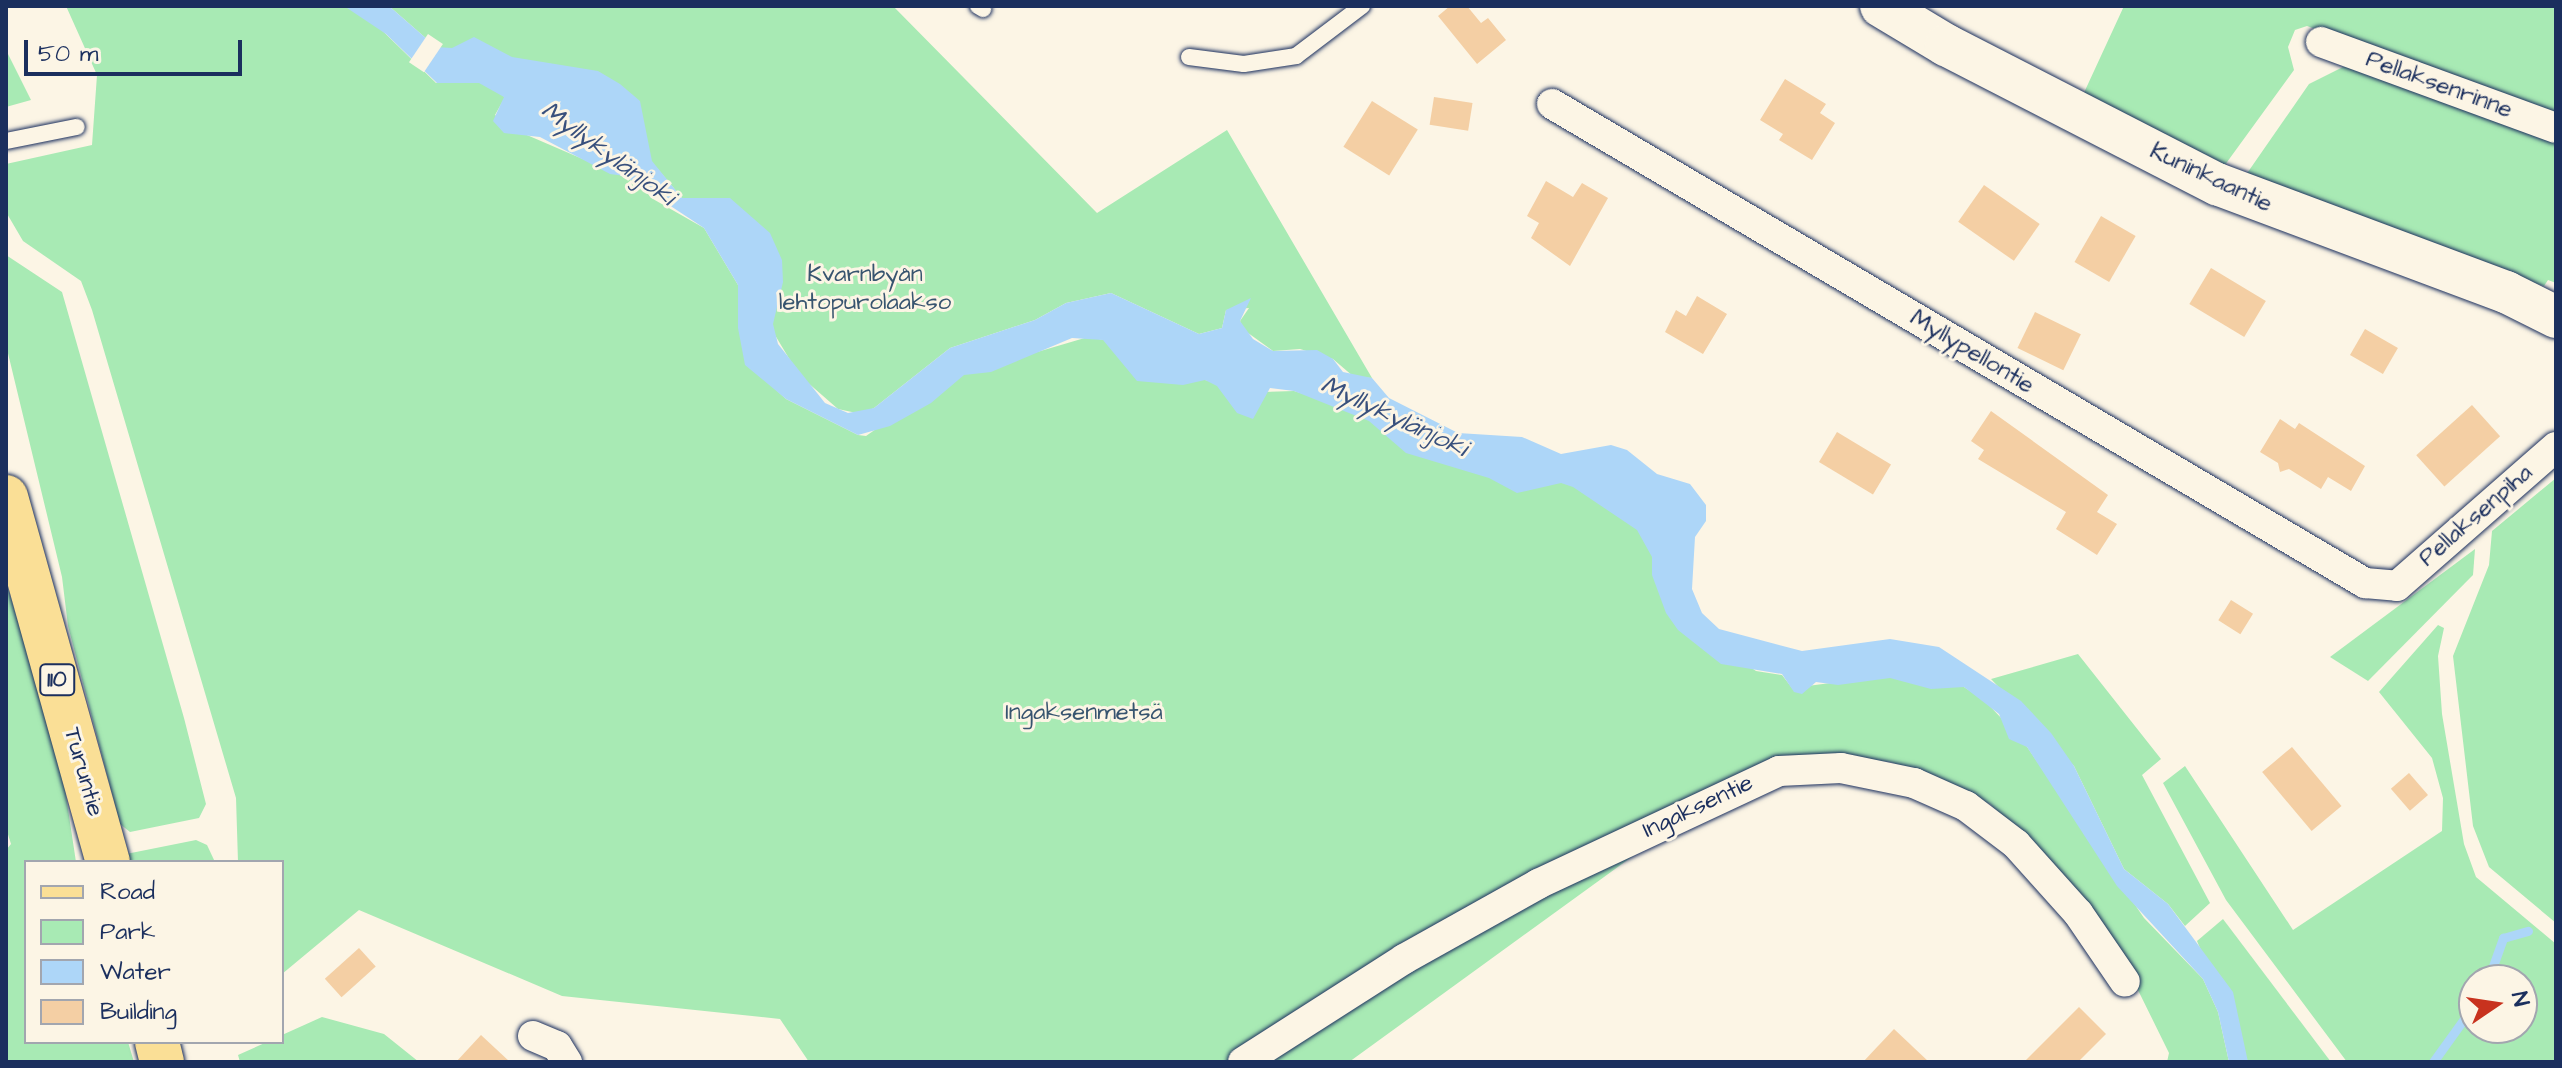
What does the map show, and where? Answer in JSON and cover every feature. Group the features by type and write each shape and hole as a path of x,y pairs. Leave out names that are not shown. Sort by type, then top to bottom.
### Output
{"main road":[{"name":"Kuninkaantie","path":"1881,6 1946,45 2217,184 2506,292 2556,317"},
{"name":"Turuntie","path":"6,497 107,860"}],"street":[{"name":"Pellaksenrinne","path":"2321,42 2556,128"},
{"name":"Myllypellontie","path":"1552,104 2365,583 2397,586"},
{"name":"Pellaksenpiha","path":"2397,586 2556,447"},
{"name":"Ingaksentie","path":"1243,1062 1404,959 1538,884 1696,805 1779,771 1841,768 1914,783 1966,806 2016,844 2068,901 2125,982"},
{"path":"533,1036 557,1046 567,1062"}],"lane":[{"path":"1189,57 1244,64 1296,56 1362,6"},
{"path":"6,141 77,127"}],"green space":[{"name":"Ingaksenmetsä","path":"66,6 357,6 436,83 472,76 505,97 495,115 513,129 636,182 653,199 704,228 738,285 739,307 764,379 786,399 858,435 866,436 949,378 1088,337 1104,340 1145,379 1205,380 1260,392 1294,391 1554,473 1645,526 1674,614 1756,671 1782,675 1792,688 1892,675 1964,687 1985,701 2023,741 2144,918 2203,979 2218,1012 2229,1062 2167,1062 2169,1053 2136,986 2063,879 1990,804 1891,762 1812,756 1673,827 1349,1062 809,1062 780,1019 562,996 359,910 284,972 284,860 238,860 236,798 92,310 81,281 23,241 6,212 6,164 92,145 97,75"},
{"name":"Kvarnbyån lehtopurolaakso","path":"389,6 893,6 1097,213 1227,130 1372,378 1354,377 1333,359 1300,349 1273,351 1244,330 1240,321 1249,308 1226,310 1222,328 1199,334 1111,293 1066,303 1035,320 950,348 874,408 861,414 838,409 799,375 695,202 682,198 657,168 436,47"},
{"path":"2124,6 2556,6 2556,117 2307,26 2295,30 2288,47 2294,70 2222,169 2082,97"},
{"path":"6,50 31,100 6,107"},
{"path":"2347,65 2556,136 2556,283 2548,280 2544,286 2400,242 2241,182 2309,84"},
{"path":"6,255 62,292 184,718 206,804 199,818 130,832 120,824 68,626 62,577 6,345"},
{"path":"2556,478 2556,923 2489,867 2473,826 2453,656 2489,565 2492,531"},
{"path":"2475,549 2473,575 2368,681 2330,657"},
{"path":"6,582 61,763 76,860 24,860 24,1044 129,1044 134,1062 6,1062 6,850 11,844 6,828"},
{"path":"2438,625 2444,628 2438,656 2442,714 2464,844 2476,877 2556,944 2556,1062 2347,1062 2226,900 2163,783 2185,766 2293,930 2442,831 2443,798 2432,758 2379,692"},
{"path":"2078,654 2161,759 2142,775 2210,903 2185,926 2168,904 2124,869 2074,766 1991,679"},
{"path":"196,840 207,845 214,860 128,860 126,854"},
{"path":"2223,919 2331,1062 2248,1062 2197,941"},
{"path":"322,1017 384,1034 419,1062 240,1062 238,1055 263,1044 284,1044 284,1034"}],"water":[{"name":"Myllykylänjoki","path":"344,6 389,6 436,47 452,48 474,37 512,57 598,71 620,84 640,101 652,161 682,198 730,198 770,233 782,260 783,282 773,324 778,344 825,403 848,413 874,408 950,348 1035,320 1066,303 1111,293 1199,334 1222,328 1226,310 1251,298 1240,321 1253,339 1273,351 1317,350 1333,359 1343,372 1372,378 1389,398 1458,433 1522,437 1561,454 1611,445 1627,450 1657,474 1690,484 1706,505 1706,521 1695,537 1692,589 1702,613 1719,629 1802,651 1890,639 1939,647 2021,701 2051,733 2074,766 2124,869 2168,904 2233,992 2248,1062 2229,1062 2218,1012 2203,979 2117,886 2027,747 2009,739 1999,714 1964,687 1931,689 1890,678 1838,685 1816,682 1802,694 1794,692 1782,674 1721,664 1678,630 1666,613 1652,575 1652,557 1637,530 1573,487 1561,483 1517,493 1489,478 1406,453 1369,421 1294,391 1270,388 1253,419 1237,413 1217,386 1205,380 1183,385 1137,381 1103,340 1072,338 991,372 964,375 931,403 890,426 858,435 786,399 745,365 738,328 738,285 704,228 625,176 610,174 540,137 504,133 493,121 504,97 479,83 437,83 386,34"}],"pier":[{"path":"428,34 443,44 424,72 409,62"}],"building":[{"path":"1450,6 1467,6 1481,23 1488,18 1506,40 1477,64 1438,16"},
{"path":"1785,79 1826,104 1820,113 1835,123 1812,160 1779,140 1783,134 1760,120"},
{"path":"1434,97 1473,103 1468,131 1430,125"},
{"path":"1372,101 1418,130 1389,175 1343,147"},
{"path":"1546,181 1573,197 1582,183 1608,198 1570,266 1531,238 1539,223 1527,216"},
{"path":"1984,185 2040,224 2014,261 1958,222"},
{"path":"2101,216 2136,236 2109,282 2074,262"},
{"path":"2211,268 2266,301 2244,337 2189,304"},
{"path":"1697,296 1727,314 1703,354 1665,332 1676,310 1686,316"},
{"path":"2035,312 2081,334 2063,370 2017,348"},
{"path":"2365,329 2398,348 2383,374 2350,355"},
{"path":"2472,405 2500,436 2444,486 2416,455"},
{"path":"1991,411 2108,495 2097,512 2117,524 2097,555 2056,529 2066,512 1978,459 1984,450 1971,441"},
{"path":"2280,419 2295,429 2299,423 2365,466 2351,491 2328,477 2321,489 2289,469 2280,472 2278,463 2260,452"},
{"path":"1837,432 1891,464 1873,494 1819,462"},
{"path":"2231,600 2253,614 2240,634 2218,620"},
{"path":"2292,747 2341,806 2312,831 2262,772"},
{"path":"2409,773 2428,795 2410,811 2391,789"},
{"path":"359,948 376,967 342,997 325,979"},
{"path":"2079,1007 2106,1034 2078,1062 2024,1062"},
{"path":"1894,1029 1929,1062 1863,1062"},
{"path":"481,1035 510,1062 456,1062"}],"waterway":[{"path":"2494,964 2503,938 2528,931"},
{"path":"2433,1062 2458,1027"}]}
